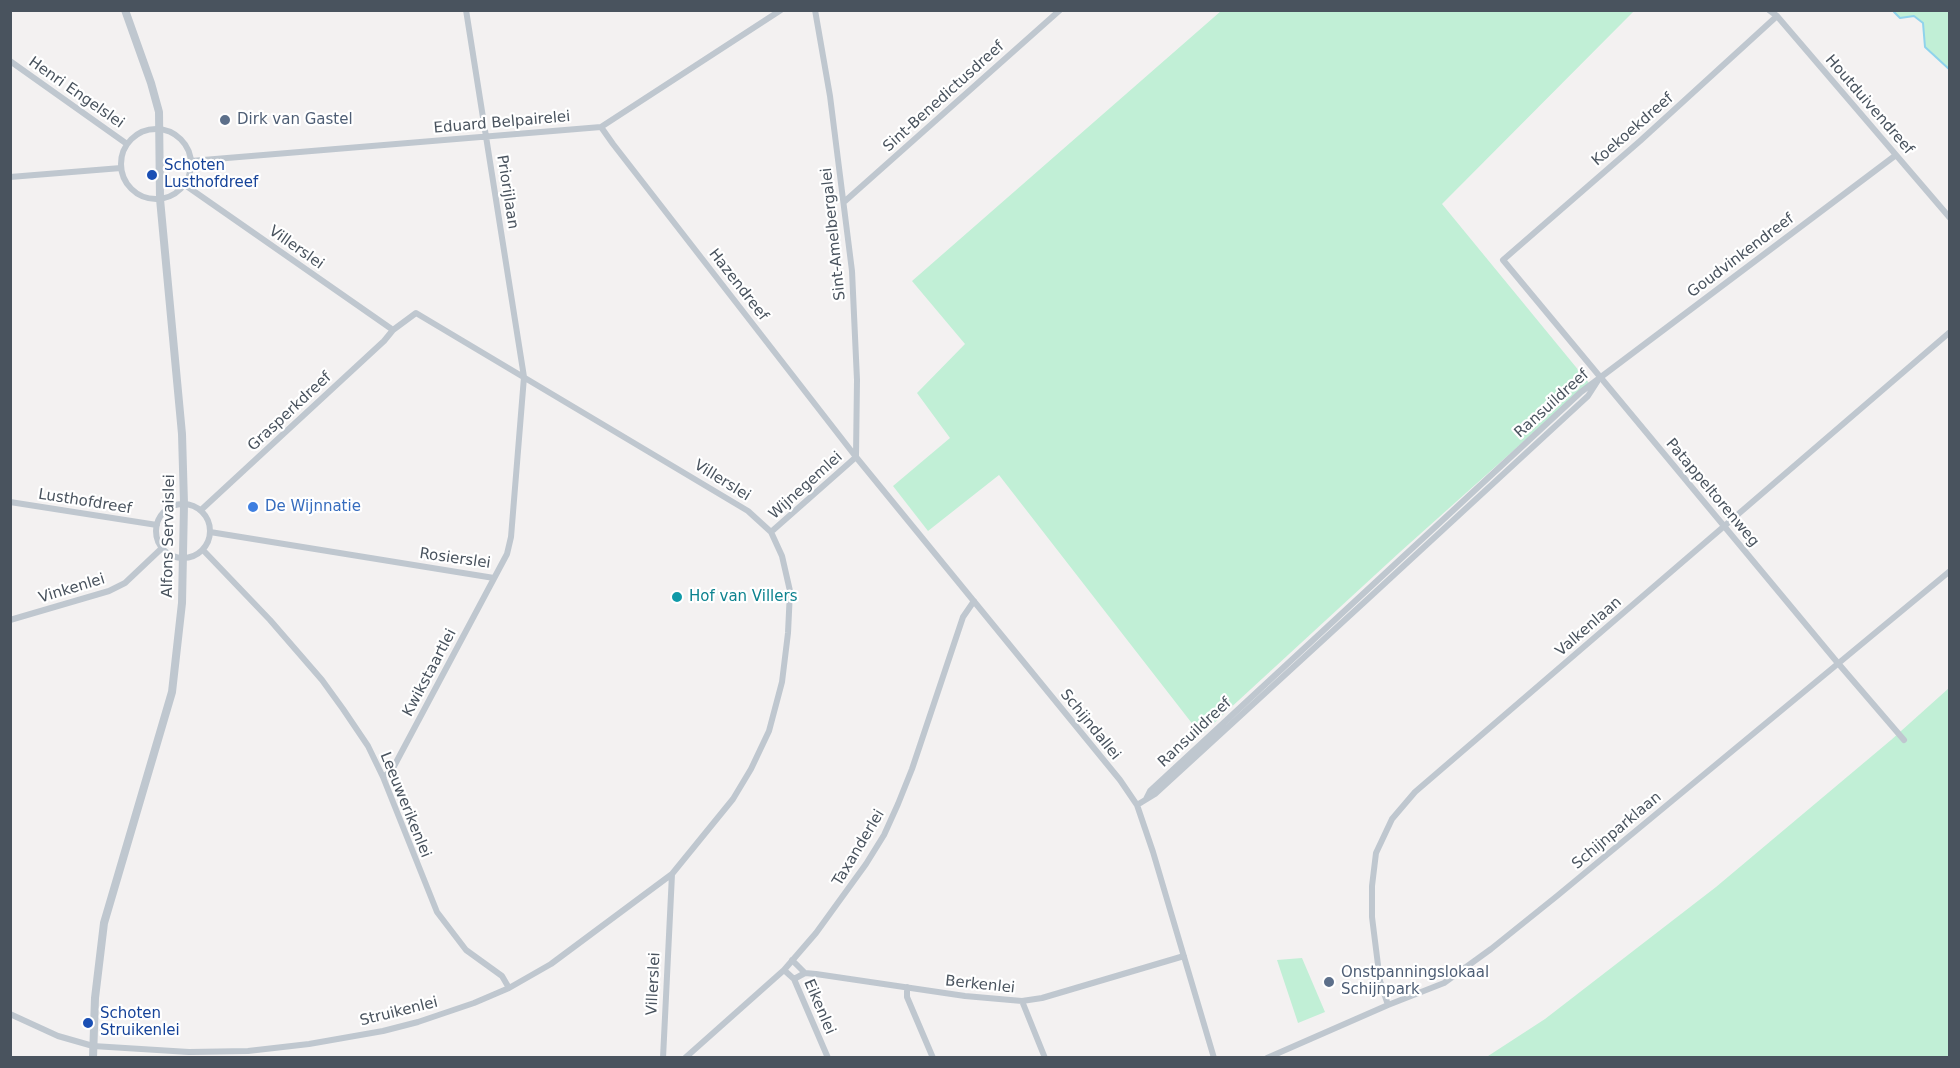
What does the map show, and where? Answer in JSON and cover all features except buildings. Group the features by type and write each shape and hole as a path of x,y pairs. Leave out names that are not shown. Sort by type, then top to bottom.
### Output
{"street":[{"name":"Alfons Servaislei","path":"93,1058 95,998 104,923 172,692 182,603 184,504 182,434 160,199 159,112 125,10"},
{"name":"Priorijlaan","path":"465,10 524,377"},
{"name":"Eduard Belpairelei","path":"191,161 601,127 781,10"},
{"name":"Sint-Amelbergalei","path":"815,10 830,96 852,271 858,422 856,457"},
{"name":"Sint-Benedictusdreef","path":"844,202 1060,10"},
{"name":"Houtduivendreef","path":"1769,10 1777,16 1950,218"},
{"name":"Koekoekdreef","path":"1503,260 1640,141 1777,16"},
{"name":"Henri Engelslei","path":"10,61 127,144"},
{"name":"Hazendreef","path":"601,127 856,457"},
{"path":"159,129 168,130 182,139 190,153 191,161 190,174 185,185 169,197 160,199 134,192 128,185 121,168 122,155 127,144 138,133 159,129"},
{"name":"Goudvinkendreef","path":"1600,376 1896,154"},
{"path":"10,177 121,168"},
{"name":"Villerslei","path":"185,185 393,330 416,313 748,511 771,532 782,556 790,591 782,682 769,731 751,769 733,799 672,874 663,1058"},
{"name":"Patappeltorenweg","path":"1503,260 1904,740"},
{"name":"Grasperkdreef","path":"201,510 384,341 393,330"},
{"name":"Valkenlaan","path":"1388,1005 1380,981 1372,917 1372,886 1376,853 1392,819 1415,792 1950,332"},
{"name":"Ransuildreef","path":"1137,806 1146,799 1150,791 1437,524 1600,376"},
{"name":"Rosierslei","path":"210,532 494,578 507,554 511,537 524,377"},
{"name":"Wijnegemlei","path":"771,532 856,457"},
{"name":"Schijndallei","path":"856,457 1120,780 1137,806 1153,852 1214,1058"},
{"name":"Lusthofdreef","path":"10,502 156,525"},
{"path":"184,504 201,510 208,522 210,532 203,550 183,558 172,556 162,548 157,538 156,525 167,509 184,504"},
{"name":"Vinkenlei","path":"10,620 109,591 125,583 162,548"},
{"name":"Leeuwerikenlei","path":"203,550 270,620 322,680 368,746 383,777 437,912 466,950 502,976 509,988"},
{"name":"Schijnparklaan","path":"1267,1058 1444,983 1557,897 1837,662 1950,571"},
{"name":"Kwikstaartlei","path":"383,777 392,770 494,578"},
{"name":"Taxanderlei","path":"685,1058 784,970 842,899 884,835 912,769 963,617 974,601"},
{"name":"Struikenlei","path":"10,1014 58,1036 93,1046 189,1052 248,1051 309,1044 418,1022 474,1003 509,988 560,958 672,874"},
{"name":"Berkenlei","path":"805,973 965,996 1022,1001 1053,995 1184,956"},
{"path":"792,960 805,973 794,979"},
{"name":"Eikenlei","path":"784,970 794,979 828,1058"},
{"path":"907,987 907,997 933,1058"},
{"path":"1022,1001 1045,1058"}],"green space":[{"path":"1221,11 1634,11 1442,204 1589,383 1400,552 1201,735 999,475 928,531 893,486 950,438 917,393 965,344 912,281"},
{"path":"1895,11 1949,11 1949,70 1925,47 1923,23 1914,16 1900,18"},
{"path":"1949,688 1949,1057 1485,1058 1545,1019 1716,887 1891,740"},
{"path":"1302,958 1325,1012 1298,1023 1277,960"}],"waterway":[{"path":"1895,10 1894,12 1900,18 1914,16 1923,23 1925,47 1950,70"}],"place":[{"name":"Dirk van Gastel","path":"225,120"},
{"name":"Schoten Lusthofdreef","path":"152,175"},
{"name":"De Wijnnatie","path":"253,507"},
{"name":"Hof van Villers","path":"677,597"},
{"name":"Onstpanningslokaal Schijnpark","path":"1329,982"},
{"name":"Schoten Struikenlei","path":"88,1023"}]}
